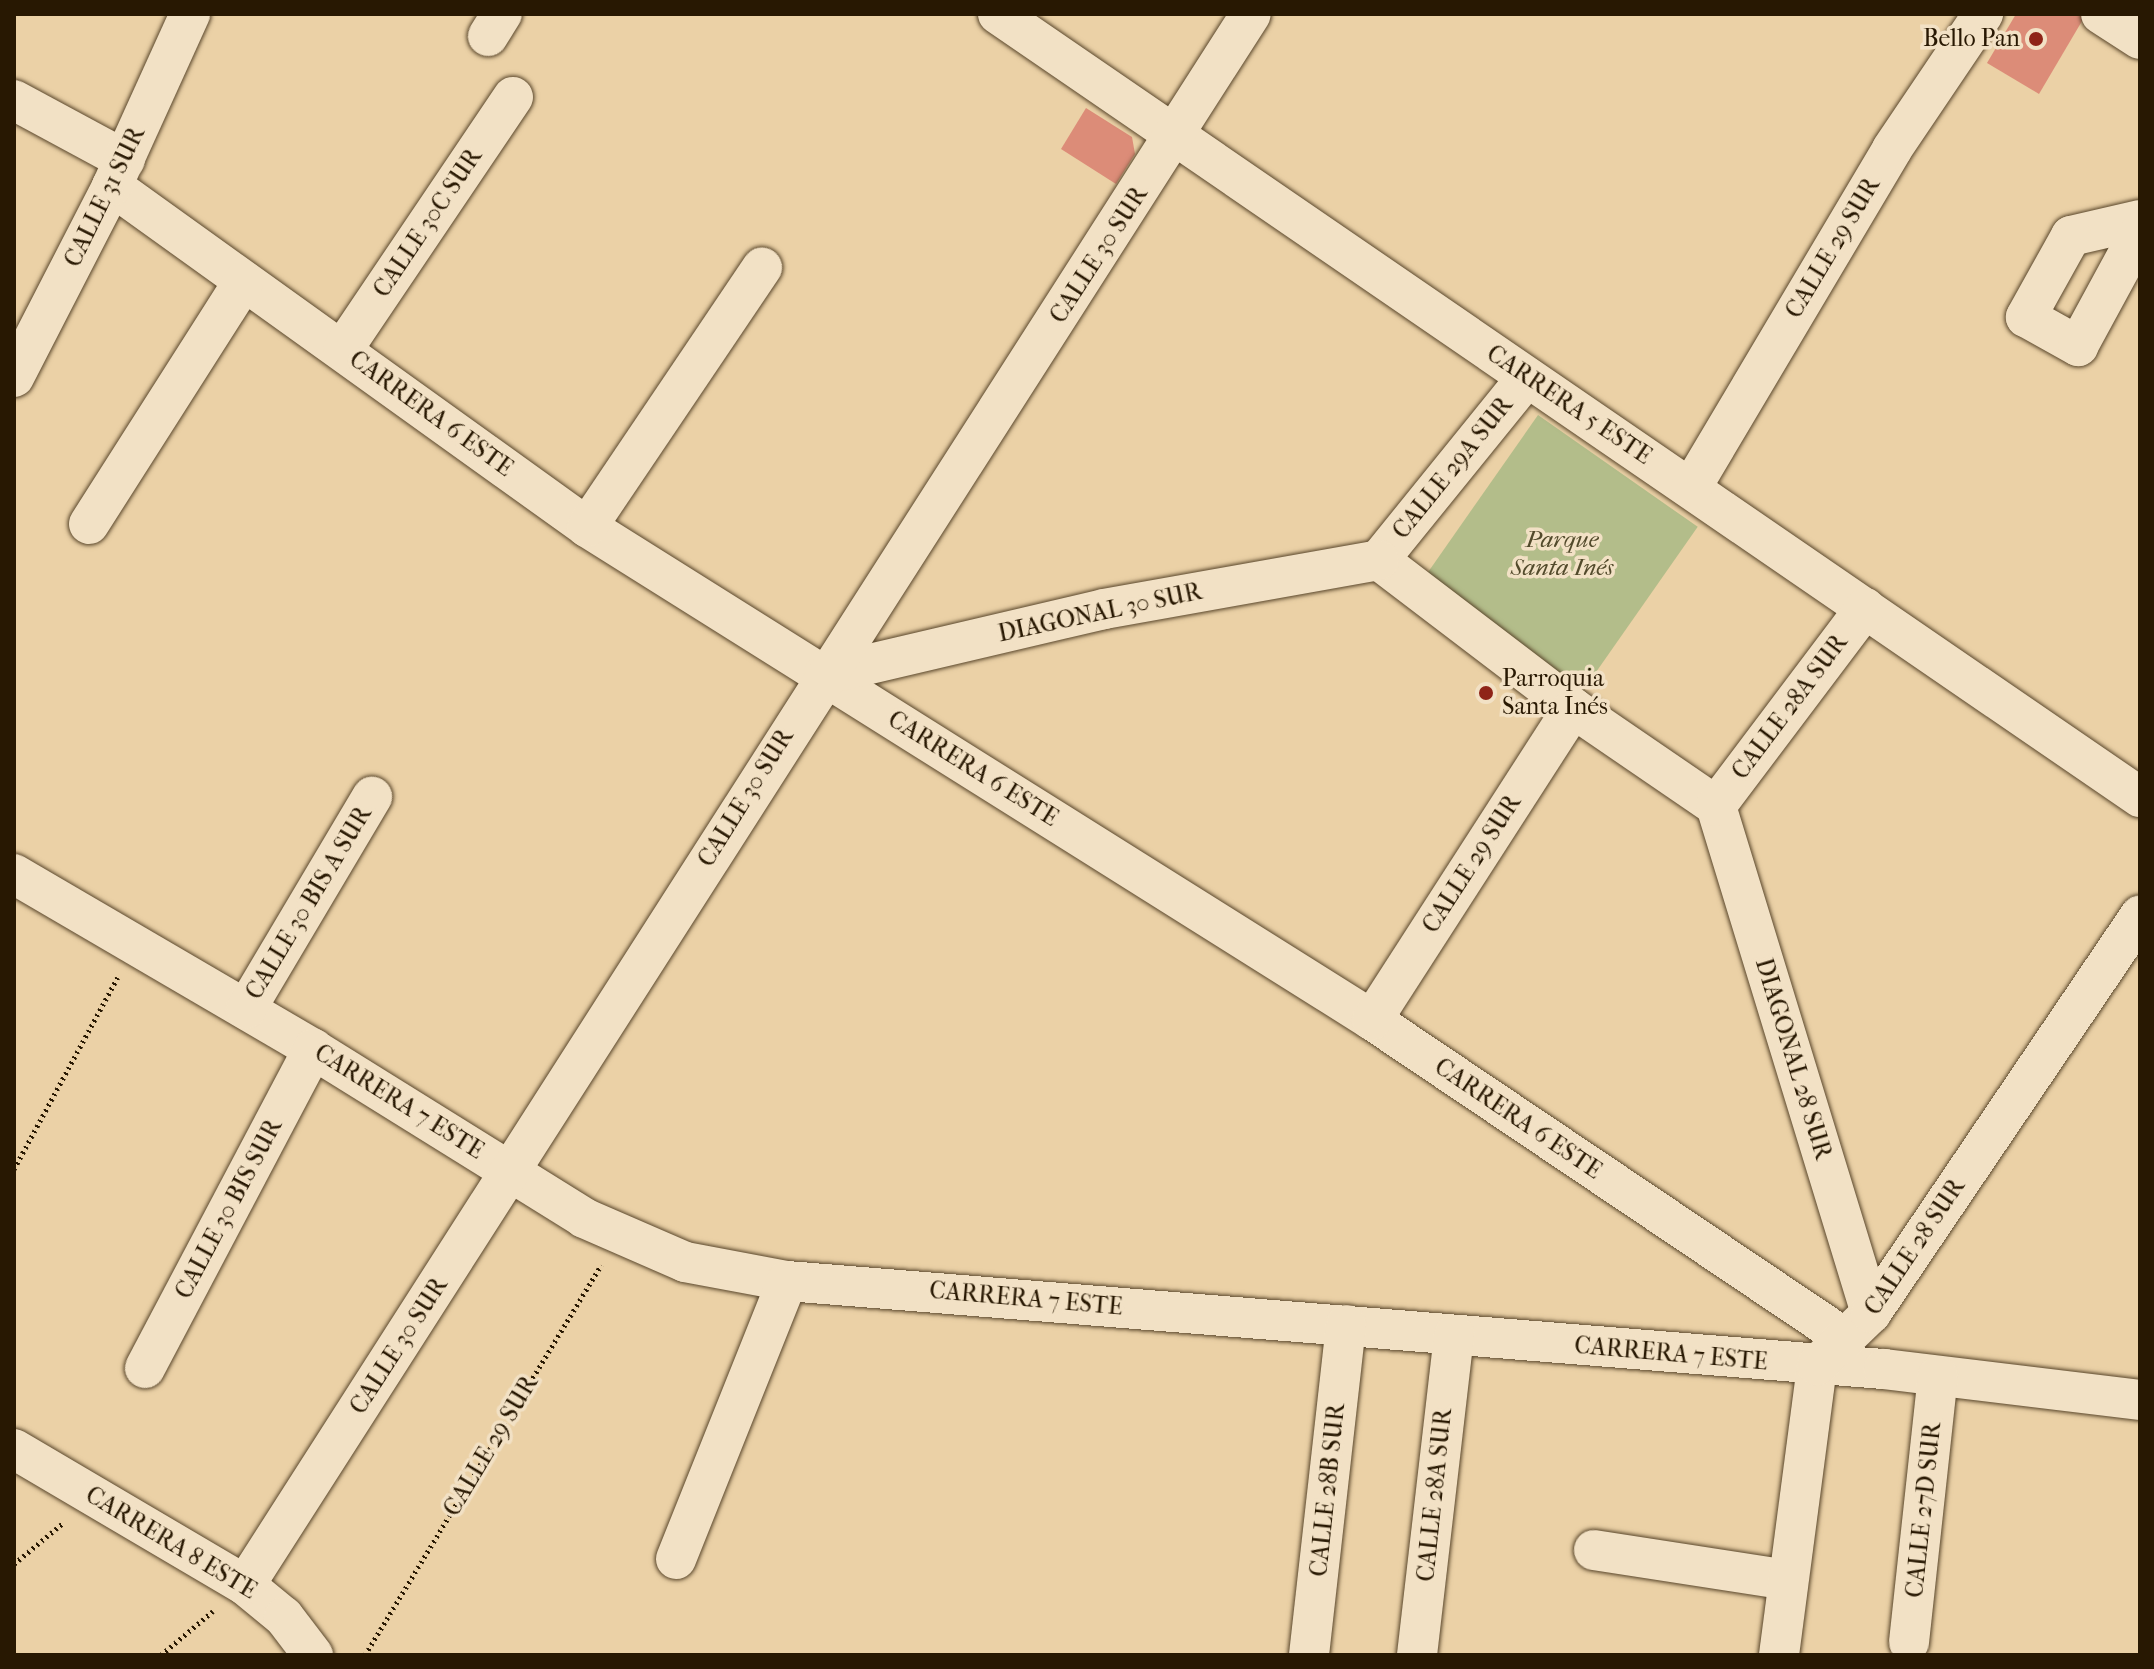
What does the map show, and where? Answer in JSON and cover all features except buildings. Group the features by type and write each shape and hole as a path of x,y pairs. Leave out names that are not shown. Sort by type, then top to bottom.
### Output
{"street":[{"name":"CALLE 31 SUR","path":"14,377 118,173 190,14"},
{"name":"CARRERA 5 ESTE","path":"998,14 2140,797"},
{"name":"CALLE 30 SUR","path":"245,1585 511,1173 823,675 1177,137 1251,14"},
{"name":"CALLE 29 SUR","path":"1691,488 1892,149 1983,14"},
{"path":"2101,14 2140,39"},
{"name":"CALLE 30C SUR","path":"343,349 513,97"},
{"name":"CARRERA 6 ESTE","path":"14,100 118,173 244,281 343,349 587,527 1372,1020 1844,1338"},
{"path":"2140,220 2071,236 2026,317 2078,346 2140,232"},
{"path":"587,527 762,268"},
{"path":"89,524 244,281"},
{"name":"CALLE 29A SUR","path":"1379,560 1527,377"},
{"path":"1379,560 1573,708 1716,806"},
{"name":"DIAGONAL 30 SUR","path":"823,675 1104,609 1379,560"},
{"name":"CALLE 28A SUR","path":"1716,806 1865,608"},
{"name":"CALLE 29 SUR","path":"1372,1020 1573,708"},
{"name":"CALLE 30 BIS A SUR","path":"246,1009 372,797"},
{"name":"DIAGONAL 28 SUR","path":"1716,806 1844,1338"},
{"name":"CARRERA 7 ESTE","path":"14,874 313,1049 617,1238 685,1262 787,1281 1454,1335 1844,1338 1938,1377 2140,1400"},
{"name":"CALLE 28 SUR","path":"1779,1655 1788,1580 1844,1338 2140,916"},
{"name":"CALLE 30 BIS SUR","path":"145,1368 313,1049"},
{"path":"676,1559 787,1281"},
{"name":"CALLE 28B SUR","path":"1309,1655 1346,1325"},
{"name":"CALLE 28A SUR","path":"1417,1655 1454,1335"},
{"name":"CALLE 27D SUR","path":"1909,1642 1938,1377"},
{"name":"CARRERA 8 ESTE","path":"14,1449 245,1585 284,1617 313,1655"},
{"path":"1594,1550 1788,1580"}],"path":[{"path":"14,1169 136,945"},
{"name":"CALLE 29 SUR","path":"365,1655 617,1238"},
{"path":"14,1564 94,1497"},
{"path":"161,1655 245,1585"}],"green space":[{"name":"Parque Santa Inés","path":"1538,415 1698,527 1582,691 1423,580"}],"place":[{"name":"Bello Pan","path":"2036,39"},
{"name":"Parroquia Santa Inés","path":"1486,693"}]}
